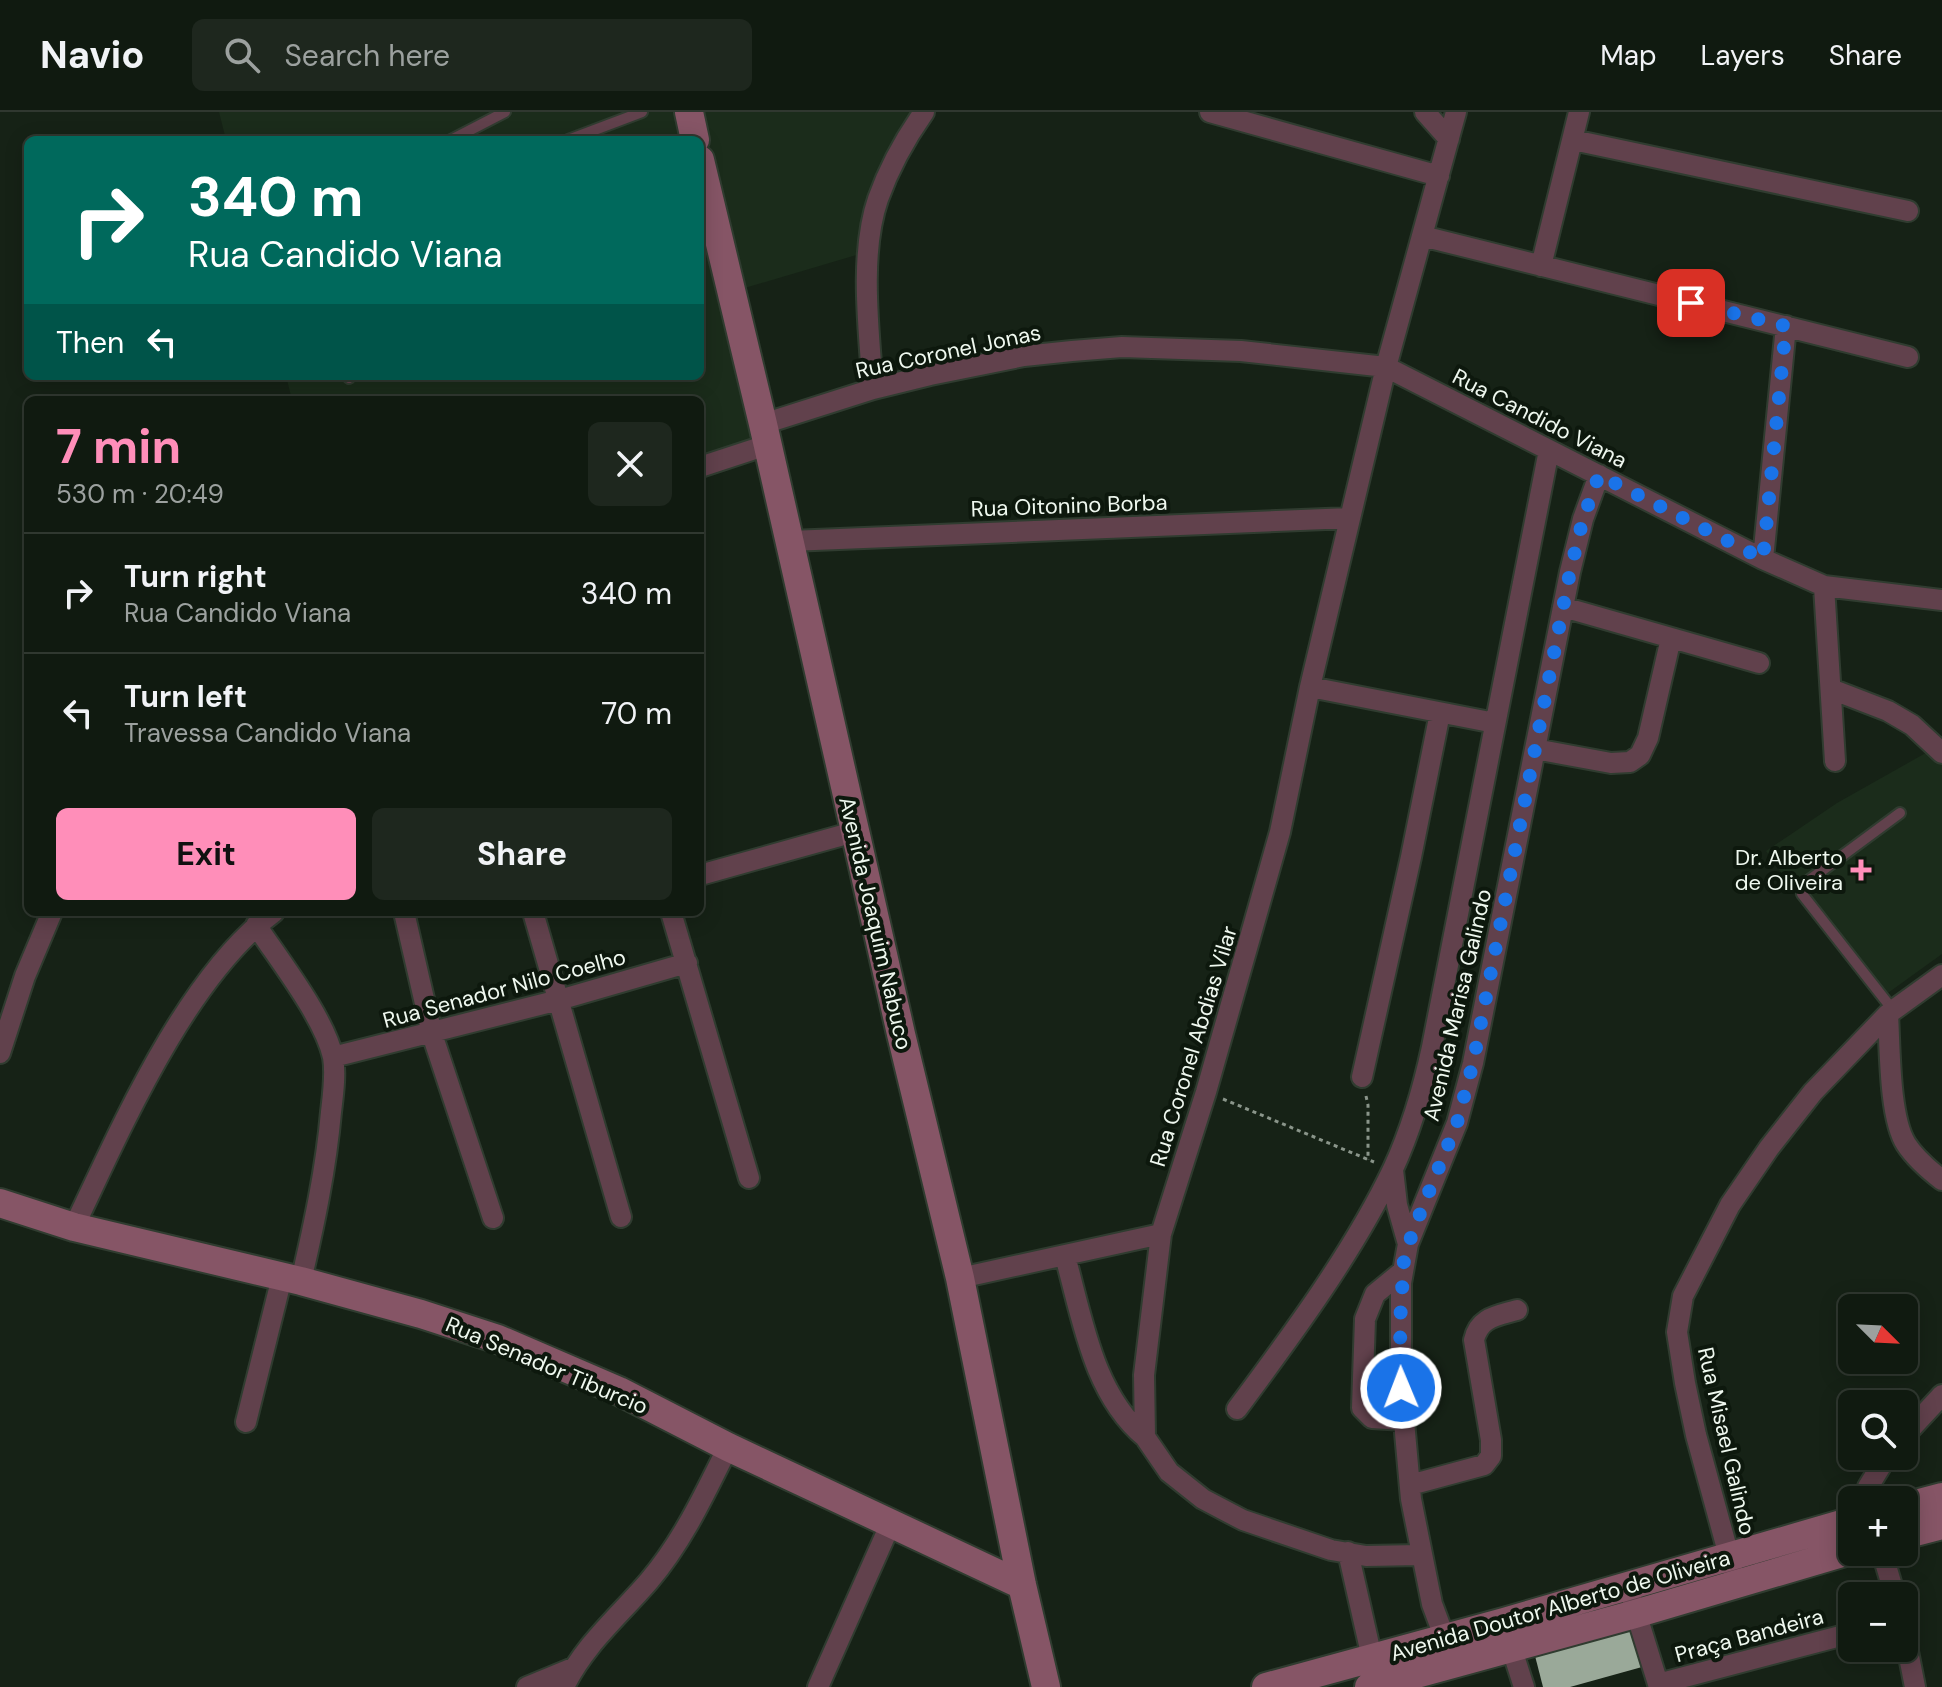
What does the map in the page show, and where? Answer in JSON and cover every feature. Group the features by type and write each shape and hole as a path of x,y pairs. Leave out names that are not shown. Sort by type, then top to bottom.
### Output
{"street":[{"path":"689,112 694,136"},
{"path":"873,389 868,263 877,202 896,159 924,112"},
{"path":"1210,112 1263,118 1439,176"},
{"path":"1425,112 1449,139"},
{"name":"Rua Coronel Abdias Vilar","path":"1145,1437 1144,1375 1161,1234 1206,1092 1280,832 1310,687 1386,367 1456,112"},
{"path":"1541,266 1579,112"},
{"path":"1573,140 1908,211"},
{"name":"Avenida Joaquim Nabuco","path":"704,177 960,1278 1022,1585 1046,1687"},
{"path":"1422,236 1908,357"},
{"path":"1763,559 1786,326"},
{"name":"Rua Coronel Jonas","path":"704,465 873,389 1024,356 1122,347 1241,351 1386,367"},
{"name":"Rua Candido Viana","path":"1386,367 1763,559 1824,586 1942,600"},
{"name":"Avenida Marisa Galindo","path":"1237,1409 1325,1283 1393,1170 1415,1115 1427,1068 1549,450"},
{"name":"Avenida Marisa Galindo","path":"1445,1639 1432,1604 1420,1555 1410,1485 1400,1323 1403,1271 1408,1244 1448,1148 1465,1093 1576,544 1599,475"},
{"name":"Rua Oitonino Borba","path":"790,541 1350,518"},
{"path":"1824,586 1835,761"},
{"path":"1563,607 1759,663"},
{"path":"1535,749 1611,763 1630,762 1640,755 1648,738 1671,638"},
{"path":"1310,687 1495,723"},
{"path":"1831,689 1888,711 1912,725 1942,753"},
{"path":"1362,1077 1440,713"},
{"path":"704,874 854,832"},
{"path":"0,1053 25,976 50,916"},
{"path":"74,1227 133,1102 177,1029 219,966 256,925 268,916"},
{"path":"405,916 432,1034 493,1218"},
{"path":"538,916 621,1217"},
{"path":"672,916 749,1178"},
{"path":"246,1422 318,1206 333,1089 333,1057 323,1030 256,925"},
{"name":"Rua Senador Nilo Coelho","path":"333,1057 432,1034 687,963"},
{"name":"Rua Misael Galindo","path":"1733,1570 1685,1383 1677,1332 1683,1296 1730,1205 1813,1092 1891,1012 1942,975"},
{"path":"1891,1012 1896,1115 1905,1143 1942,1180"},
{"path":"1393,1170 1397,1205 1408,1244"},
{"name":"Rua Senador Tiburcio","path":"0,1203 74,1227 292,1279 421,1314 498,1339 619,1391 890,1525 1022,1585"},
{"path":"960,1278 1161,1234"},
{"path":"1065,1256 1091,1349 1108,1391 1120,1411 1145,1437 1169,1472 1203,1499 1281,1535 1348,1552 1400,1557 1420,1555"},
{"path":"1403,1271 1375,1294 1365,1319 1362,1408 1372,1418 1404,1420"},
{"path":"1410,1485 1484,1465 1491,1456 1474,1340 1477,1328 1485,1320 1517,1310"},
{"path":"1918,1421 1942,1395"},
{"path":"564,1687 573,1668 596,1638 651,1579 680,1539 728,1447"},
{"path":"1918,1503 1942,1497"},
{"path":"818,1687 890,1525"},
{"path":"1918,1531 1942,1525"},
{"name":"Avenida Doutor Alberto de Oliveira","path":"1365,1674 1445,1639 1507,1634 1635,1614 1838,1527"},
{"path":"1348,1552 1365,1674"},
{"name":"Avenida Doutor Alberto de Oliveira","path":"1266,1687 1365,1674 1507,1634 1629,1586 1838,1552"},
{"path":"1629,1586 1658,1685"},
{"path":"1507,1634 1524,1687"},
{"name":"Praça Bandeira","path":"1658,1685 1838,1637"},
{"path":"1910,1662 1915,1687"},
{"path":"527,1687 573,1668"}],"lane":[{"path":"459,136 505,112"},
{"path":"579,136 642,112"},
{"path":"1891,1012 1802,894 1803,886 1819,872 1900,813"}],"path":[{"path":"1362,1077 1368,1105 1368,1160"},
{"path":"1206,1092 1393,1170"}],"shaded area":[{"path":"219,112 685,112 691,136 225,136"},
{"path":"691,112 930,112 869,193 870,251 728,293 763,439 704,457 704,396 291,396 287,380 704,380 704,136 694,136"},
{"name":"Dr. Alberto de Oliveira","path":"1931,750 1942,765 1942,954 1881,998 1766,851 1837,803"}],"building":[{"path":"1630,1621 1642,1667 1570,1687 1543,1687 1533,1648"}],"place":[{"name":"Dr. Alberto de Oliveira","path":"1861,870"}],"route":[{"path":"1401,1388 1400,1323 1404,1259 1457,1123 1473,1063 1570,572 1583,519 1599,475 1763,559 1786,326 1691,303"}]}
